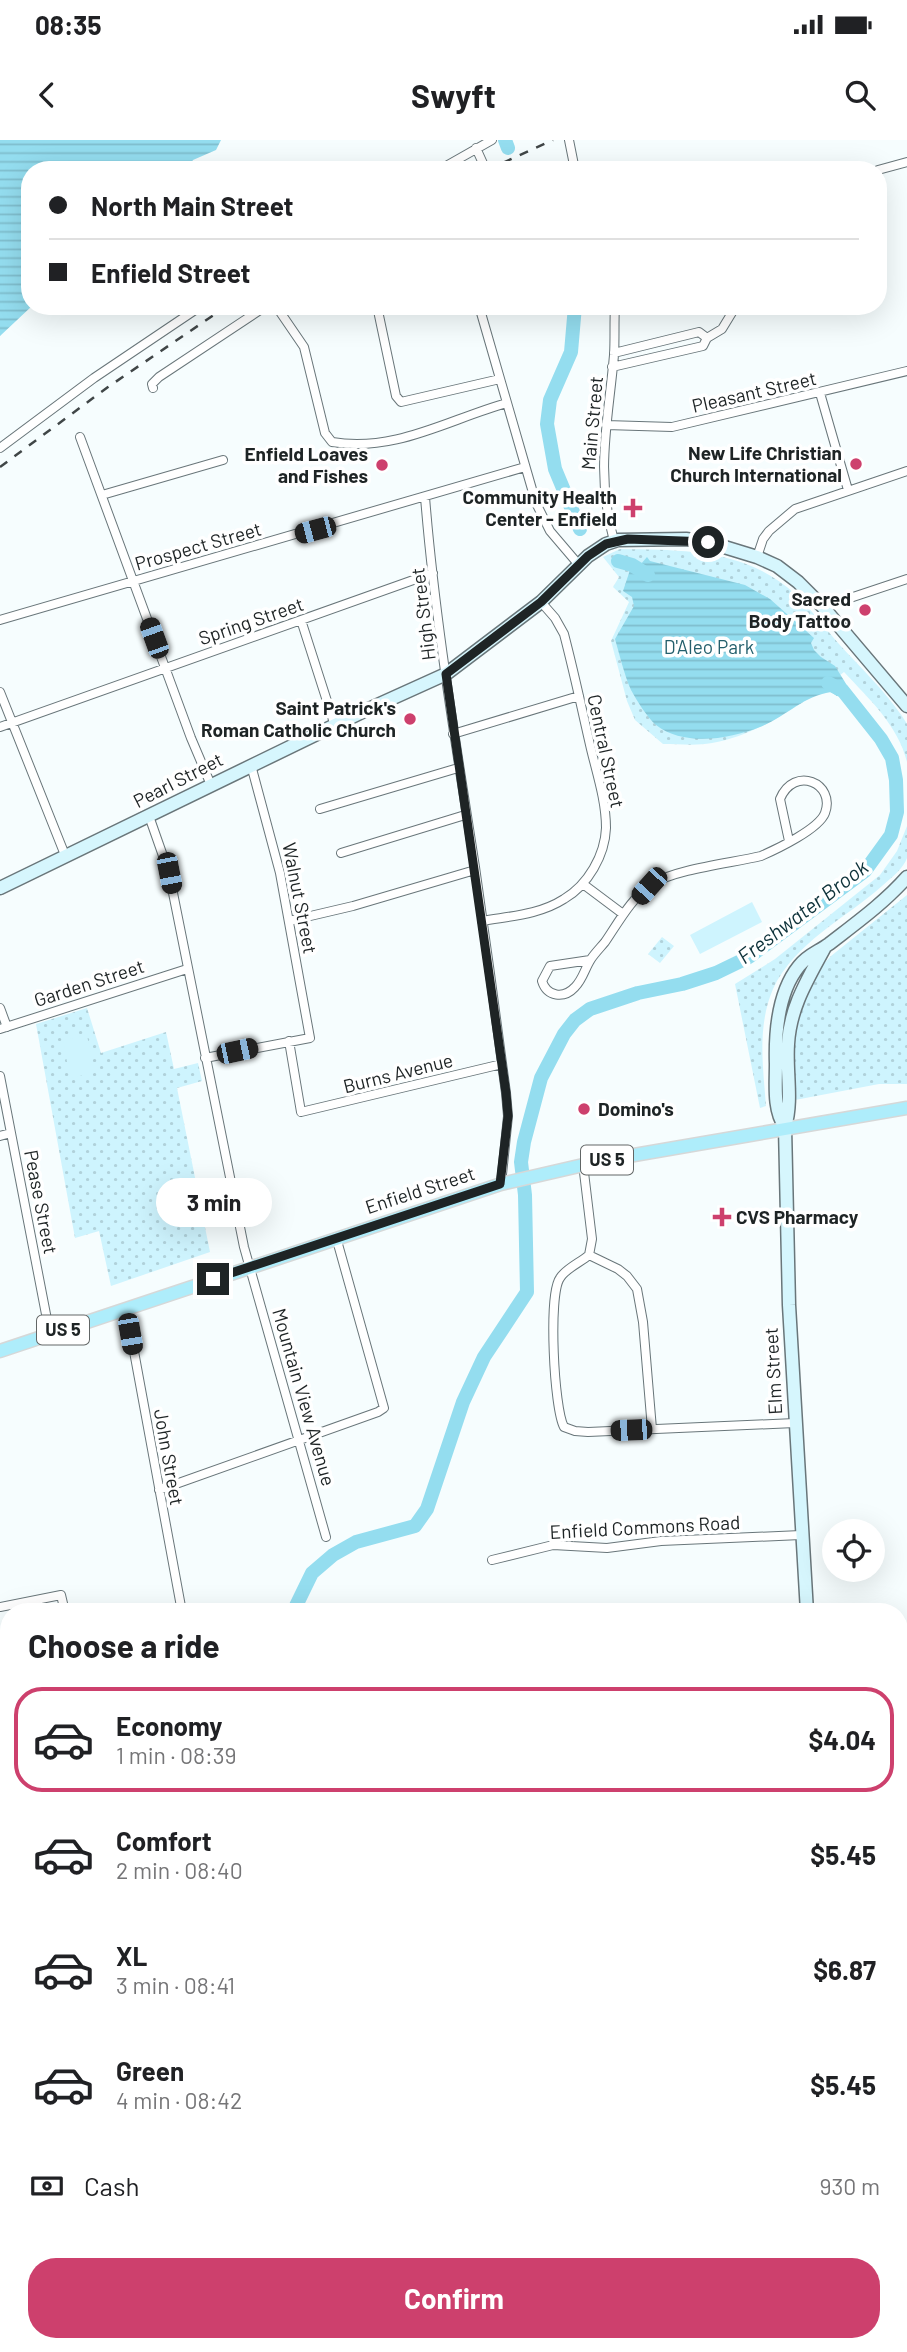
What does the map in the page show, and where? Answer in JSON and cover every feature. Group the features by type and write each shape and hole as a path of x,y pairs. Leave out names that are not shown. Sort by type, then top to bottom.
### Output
{"main road":[{"name":"Enfield Street","path":"0,1351 500,1184 583,1164 907,1108"}],"street":[{"path":"454,161 492,140"},
{"path":"569,140 573,161"},
{"path":"476,148 482,161"},
{"path":"887,168 907,162"},
{"path":"0,448 94,378 188,315"},
{"path":"153,388 152,384 159,377 253,315"},
{"path":"283,315 290,330 304,347 325,433 332,442 373,444 399,440 507,403"},
{"path":"379,315 398,401 406,402 500,379"},
{"path":"482,315 534,496 544,521 579,565"},
{"name":"Main Street","path":"614,541 603,480 615,315"},
{"path":"612,367 703,346 707,338 722,329 731,315"},
{"path":"614,353 699,332 707,338"},
{"name":"Pleasant Street","path":"606,425 672,427 907,371"},
{"path":"820,393 848,490"},
{"path":"80,437 211,785"},
{"path":"102,495 223,460"},
{"name":"Prospect Street","path":"0,620 526,467"},
{"path":"757,557 763,539 788,513 907,471"},
{"name":"High Street","path":"425,497 453,734 475,870 508,1116 500,1184"},
{"path":"614,541 697,541 757,557 787,574 823,607 907,706"},
{"name":"Pearl Street","path":"0,888 251,765 446,674 541,602 599,548 614,541"},
{"name":"Spring Street","path":"0,727 433,573"},
{"path":"823,607 907,579"},
{"name":"Central Street","path":"482,921 529,914 567,898 583,884 599,859 606,829 602,793 564,634 541,602"},
{"path":"301,620 335,726"},
{"path":"0,692 65,855"},
{"path":"453,734 579,696"},
{"name":"Walnut Street","path":"251,765 275,848 310,1038 289,1041"},
{"path":"320,809 458,768"},
{"path":"590,960 550,966 542,981 545,988 557,995 570,991 581,980 590,960 623,914 649,886 670,876 761,856 789,841 820,820 826,811 824,792 811,782 800,780 791,783 780,799 789,841"},
{"name":"Mountain View Avenue","path":"149,816 169,873 249,1266 326,1537"},
{"path":"341,853 465,816"},
{"path":"289,921 352,906 475,870"},
{"name":"Elm Street","path":"806,1603 789,1305 785,1127 789,1105 788,1041 793,1011 825,947 892,894 907,877"},
{"path":"583,884 623,914"},
{"name":"Garden Street","path":"3,1028 187,969"},
{"path":"0,1008 3,1028"},
{"path":"205,1058 289,1041"},
{"name":"Burns Avenue","path":"289,1041 301,1112 502,1064"},
{"name":"Pease Street","path":"0,1076 50,1335"},
{"path":"0,1136 11,1133"},
{"path":"583,1164 592,1239 589,1255 560,1278 553,1299 553,1330 561,1421 564,1427 575,1431 795,1423"},
{"path":"159,1490 384,1408 336,1237"},
{"path":"589,1255 618,1269 637,1289 643,1322 652,1429"},
{"name":"John Street","path":"125,1308 180,1603"},
{"name":"Enfield Commons Road","path":"492,1560 553,1545 607,1548 661,1541 801,1535"},
{"path":"20,1603 61,1595 63,1603"}],"green space":[{"name":"D'Aleo Park","path":"620,549 714,555 736,560 777,580 808,607 902,716 907,724 907,762 890,724 844,672 799,705 747,733 706,744 663,744 635,720 627,701 611,641 629,602 613,587 619,577 603,557"},
{"path":"907,826 907,858 900,869 868,898 807,945 782,973 773,989 763,1032 766,1106 760,1108 735,984 775,959 880,875 897,851"},
{"path":"907,895 907,1084 879,1084 795,1100 793,1042 795,1024 807,989 831,956"},
{"path":"752,902 762,922 700,954 690,935"},
{"path":"662,937 674,946 660,963 648,954"},
{"path":"87,1008 101,1053 166,1032 174,1069 198,1063 202,1081 177,1088 210,1252 111,1286 99,1231 75,1238 36,1024"},
{"path":"87,1035 94,1073 70,1078 63,1040"}],"water":[{"path":"0,140 221,140 216,150 192,161 21,161 22,315 0,336"},
{"name":"D'Aleo Park","path":"647,557 650,561 745,585 770,599 814,638 811,643 814,650 835,666 848,687 837,696 831,692 821,694 770,723 735,735 693,738 667,732 656,725 631,690 615,639 634,606 632,597 623,591 633,561 640,565"}],"waterway":[{"name":"Freshwater Brook","path":"505,140 508,148"},
{"name":"Freshwater Brook","path":"574,315 571,352 550,400 547,424 555,469 580,529"},
{"name":"Freshwater Brook","path":"618,561 632,565 648,575"},
{"name":"Freshwater Brook","path":"297,1603 312,1573 333,1555 356,1542 415,1526 427,1509 463,1402 484,1357 527,1292 525,1195 521,1162 541,1078 564,1034 575,1020 590,1009 638,993 682,984 716,973 749,957 865,871 891,835 897,812 892,758 881,739 843,691 828,683"}],"railway":[{"path":"507,161 553,140"},
{"path":"0,467 108,387 214,315"}],"place":[{"name":"New Life Christian Church International","path":"856,464"},
{"name":"Enfield Loaves and Fishes","path":"382,465"},
{"name":"Community Health Center - Enfield","path":"633,508"},
{"name":"Sacred Body Tattoo","path":"865,610"},
{"name":"Saint Patrick's Roman Catholic Church","path":"410,719"},
{"name":"Domino's","path":"584,1109"},
{"name":"CVS Pharmacy","path":"722,1217"}],"route":[{"path":"213,1279 500,1184 508,1116 506,1093 446,674 541,602 588,556 606,544 628,539 708,542"}]}
